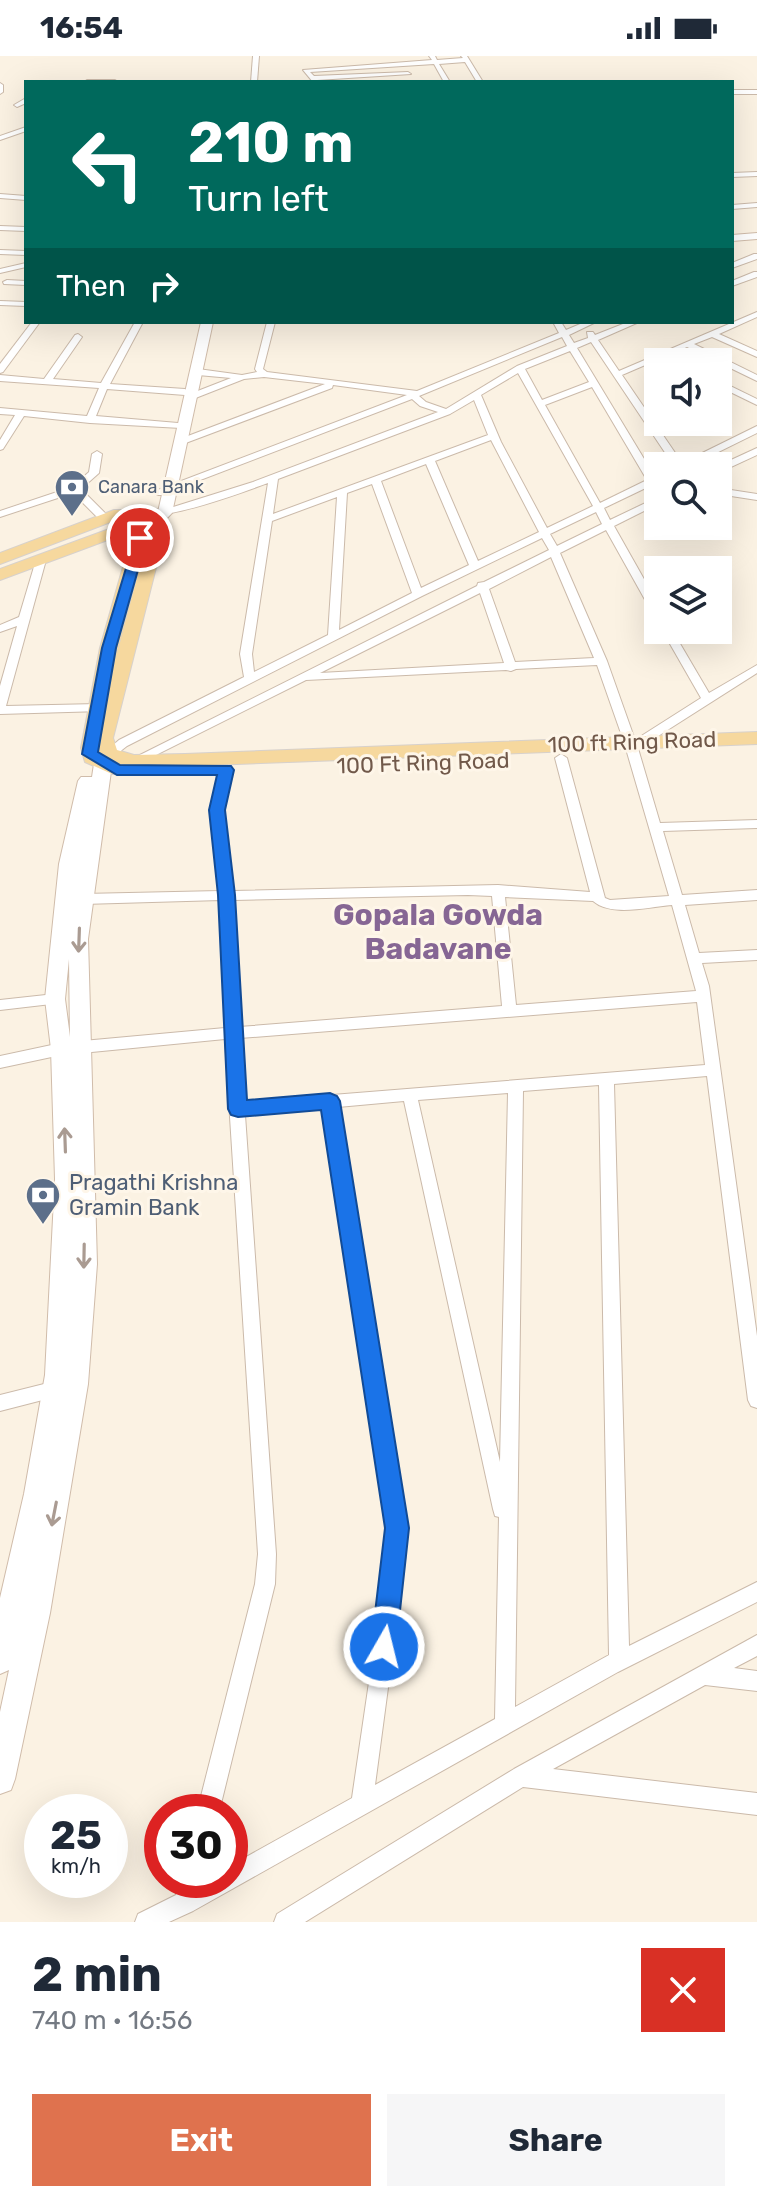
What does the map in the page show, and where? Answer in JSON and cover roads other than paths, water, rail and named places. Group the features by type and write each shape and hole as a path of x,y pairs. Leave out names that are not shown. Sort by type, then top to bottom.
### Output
{"main road":[{"path":"734,238 757,236"},
{"path":"0,559 106,526 147,523 172,489 183,441 200,324"},
{"path":"111,757 90,748 109,648 178,426 198,372 207,324"},
{"path":"0,1779 36,1613 85,1264 71,1048 78,939 83,899 156,536 147,523"},
{"path":"0,575 41,560 106,526"},
{"name":"100 ft Ring Road","path":"111,757 634,747 757,738"},
{"name":"100 Ft Ring Road","path":"111,757 117,770 143,772 561,758 634,747 757,752"},
{"path":"71,1048 55,999 68,864 111,757"},
{"path":"0,1660 37,1494 66,1386"}],"street":[{"path":"254,80 256,56"},
{"path":"320,56 324,68"},
{"path":"346,56 350,66"},
{"path":"371,56 375,65"},
{"path":"408,74 315,80 306,70 401,60 465,58 479,80"},
{"path":"434,59 446,80"},
{"path":"401,60 412,80"},
{"path":"0,85 0,92"},
{"path":"734,92 757,92"},
{"path":"17,105 24,101"},
{"path":"0,138 24,130"},
{"path":"734,175 757,174"},
{"path":"0,196 24,198"},
{"path":"0,210 10,197"},
{"path":"734,207 757,205"},
{"path":"0,228 24,229"},
{"path":"0,252 24,253"},
{"path":"734,265 757,256"},
{"path":"0,271 24,265"},
{"path":"734,283 757,274"},
{"path":"7,282 24,283"},
{"path":"0,303 24,304"},
{"path":"734,323 757,314"},
{"path":"747,318 757,323"},
{"path":"0,370 34,324"},
{"path":"90,420 104,386 138,324"},
{"path":"264,374 259,369 270,324"},
{"path":"558,324 644,465"},
{"path":"158,493 416,394 584,324"},
{"path":"586,324 616,375 671,452"},
{"path":"147,523 447,412 520,368 630,324"},
{"path":"677,348 733,324"},
{"path":"711,333 757,354"},
{"path":"47,381 78,337"},
{"path":"687,344 757,378"},
{"path":"616,375 644,362"},
{"path":"520,368 644,590"},
{"path":"198,372 242,377 264,374 416,394 423,404 447,412"},
{"path":"0,378 189,394 215,390 242,377"},
{"path":"540,404 594,383"},
{"path":"183,441 333,384"},
{"path":"732,390 757,402"},
{"path":"476,395 493,436 554,551 601,661 634,747 677,898 702,996 757,1400"},
{"path":"0,411 178,426"},
{"path":"0,447 21,413"},
{"path":"710,452 757,429"},
{"path":"266,520 493,436"},
{"path":"732,463 757,451"},
{"path":"0,514 75,489 94,473 97,454"},
{"path":"429,459 475,567"},
{"path":"250,680 246,654 274,477"},
{"path":"375,479 418,594"},
{"path":"732,484 757,488"},
{"path":"75,489 106,526"},
{"path":"111,757 123,743 418,594 598,507 644,490"},
{"path":"333,637 342,492"},
{"path":"732,493 757,497"},
{"path":"111,757 305,677 482,585 644,507"},
{"path":"41,560 0,708 98,708"},
{"path":"482,585 511,668"},
{"path":"0,629 25,619"},
{"path":"675,644 707,699"},
{"path":"305,677 601,661"},
{"path":"634,747 757,668"},
{"path":"743,678 757,677"},
{"path":"561,758 597,897"},
{"path":"212,1794 265,1584 267,1554 232,1033 227,895 217,810 226,770"},
{"path":"656,827 757,824"},
{"path":"83,899 498,890 597,897 609,905 757,895"},
{"path":"498,890 510,1011"},
{"path":"693,958 757,955"},
{"path":"0,1062 71,1048 702,996"},
{"path":"0,1005 55,999"},
{"path":"238,1109 712,1070"},
{"path":"606,1078 619,1661"},
{"path":"505,1724 516,1086"},
{"path":"410,1096 507,1532"},
{"path":"330,1101 397,1528 397,1553 362,1804"},
{"path":"0,1403 66,1386"},
{"path":"248,1868 619,1661 757,1592"},
{"path":"285,1922 521,1776 757,1645"},
{"path":"704,1675 757,1681"},
{"path":"521,1776 757,1804"},
{"path":"185,1903 186,1898"},
{"path":"146,1922 194,1898"}],"place":[{"name":"Canara Bank","path":"72,518"},
{"name":"Pragathi Krishna Gramin Bank","path":"43,1226"}],"district":[{"name":"Gopala Gowda Badavane","path":"438,932"}]}
